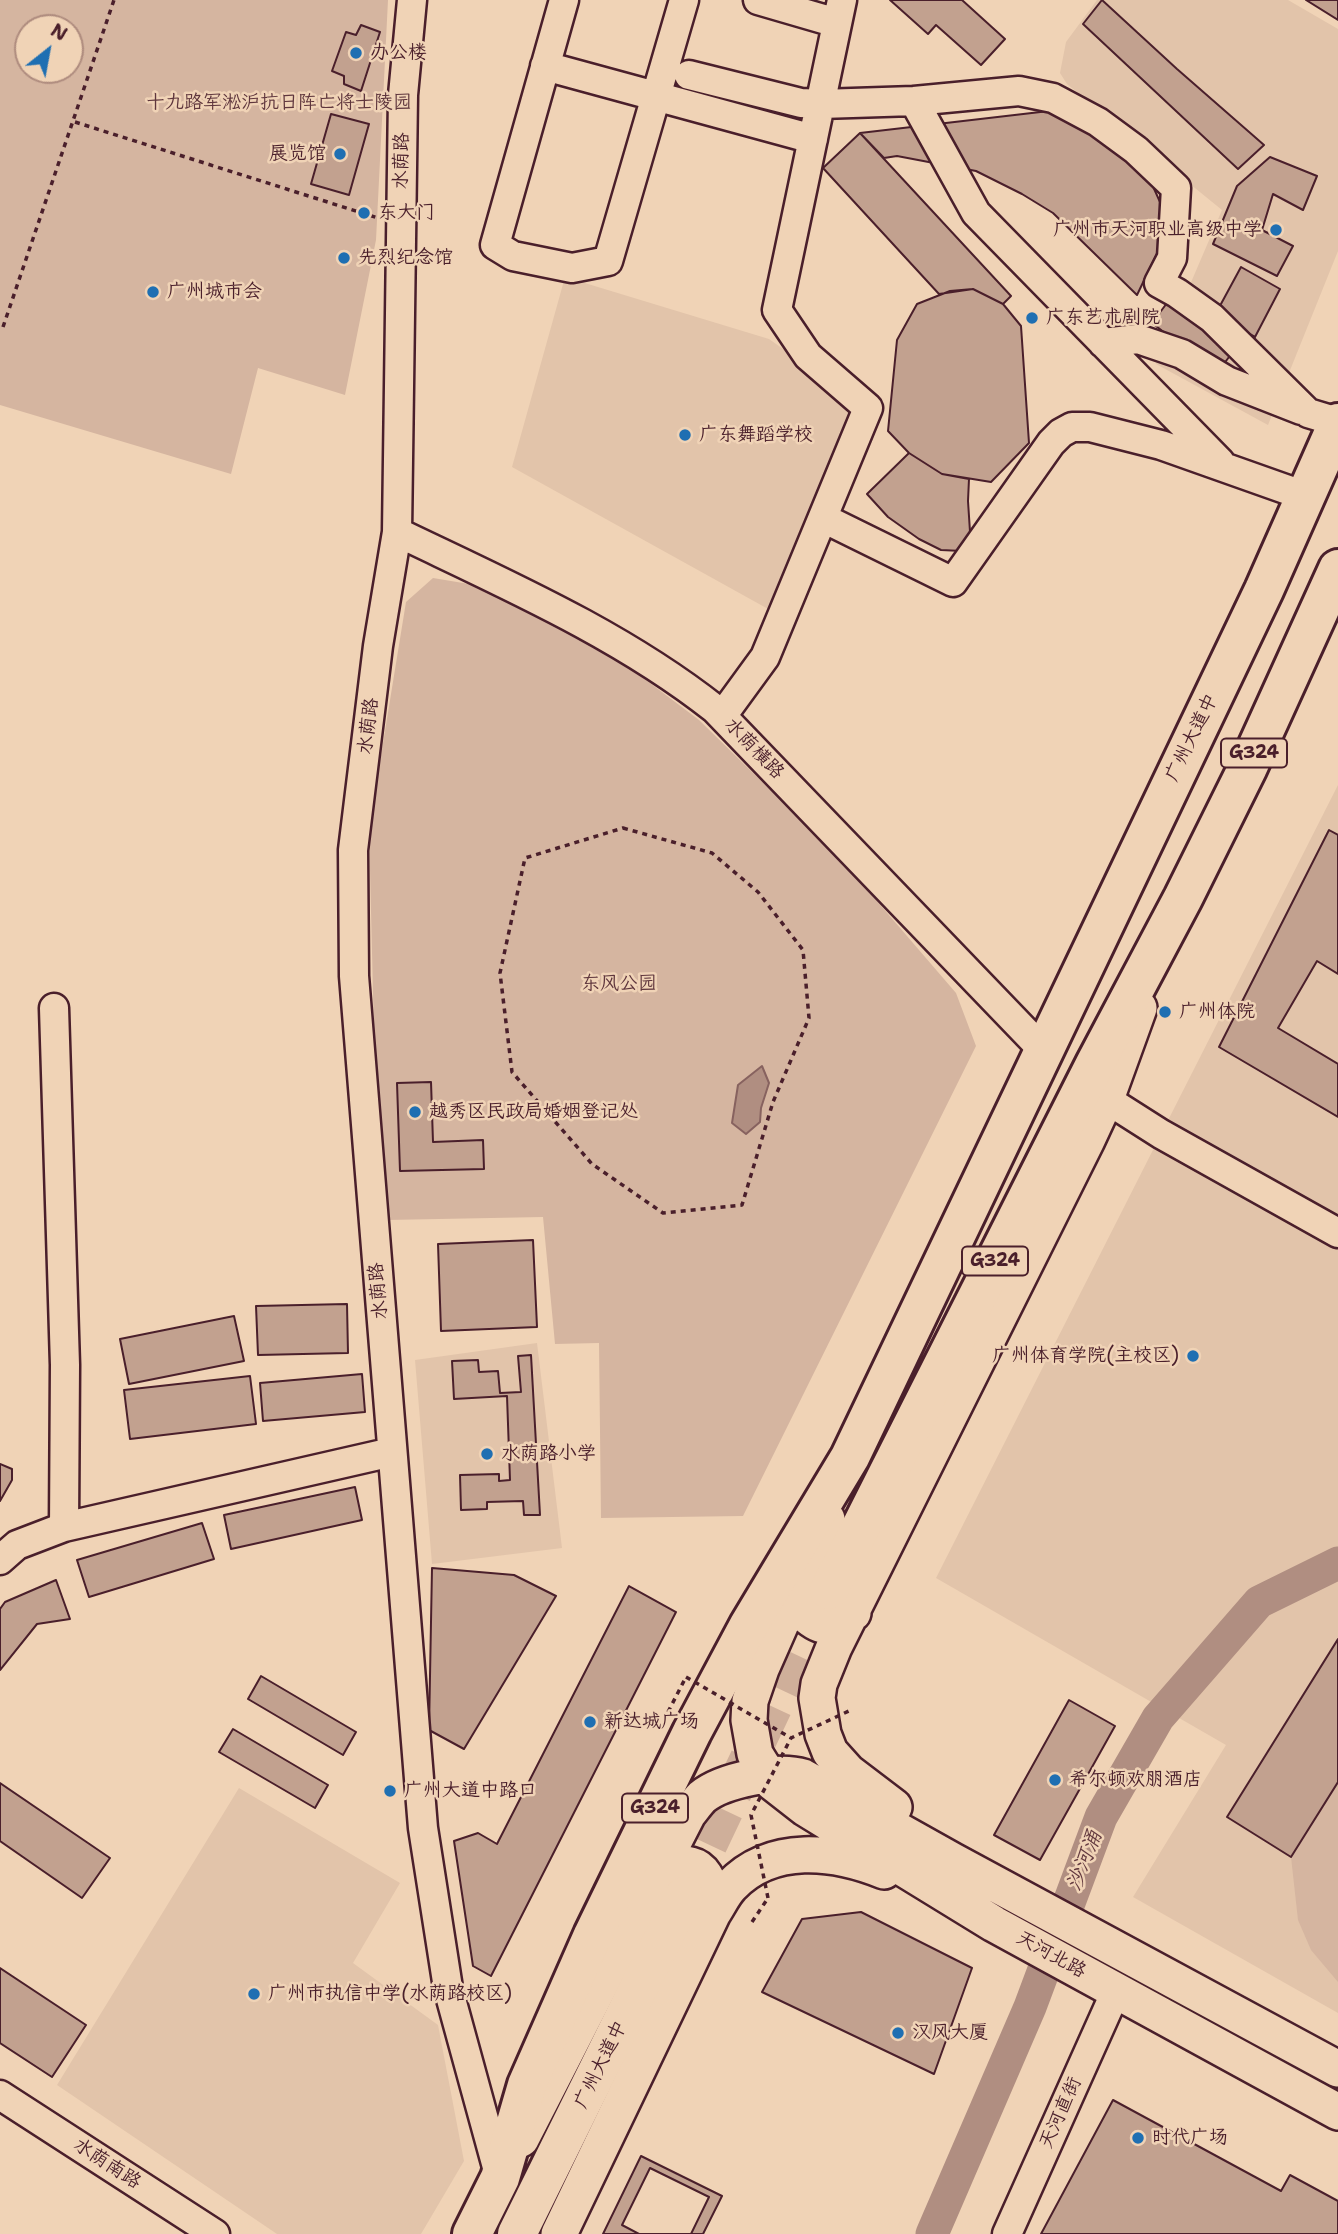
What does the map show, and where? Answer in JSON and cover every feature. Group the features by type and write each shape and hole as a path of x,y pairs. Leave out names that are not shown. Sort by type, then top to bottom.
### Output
{"highway":[{"name":"广州大道中","path":"1045,1052 1264,590 1318,489 1333,425"},
{"name":"G324","path":"827,1596 1089,1076 1165,934 1248,767 1338,569"},
{"name":"G324","path":"472,2234 500,2178 527,2085 582,1959 647,1823 749,1625 850,1457 1045,1052"},
{"name":"广州大道中","path":"517,2234 683,1897"}],"main road":[{"path":"775,1778 755,1754 749,1720 750,1701 761,1669 827,1596 1105,1099 1165,934"},
{"path":"850,1457 828,1519 827,1596 830,1658 819,1684 817,1698 823,1734 830,1752 848,1772 1013,1892"},
{"name":"天河北路","path":"775,1778 803,1777 1338,2069"},
{"path":"559,2234 683,1897 688,1814 704,1796 732,1783 775,1778"},
{"name":"天河北路","path":"775,1778 805,1808 994,1924 1338,2112"},
{"path":"500,2178 558,2071 683,1897 730,1886 744,1875 775,1860 814,1853 872,1866 994,1924"}],"street":[{"name":"水荫路","path":"412,0 403,95 397,532 379,646 353,850 354,976 423,1828 448,1988 500,2178"},
{"path":"564,0 495,245 513,256 572,268 608,261 684,0"},
{"path":"722,716 765,657 868,408 808,356 777,310 840,12 758,0"},
{"path":"545,66 813,139"},
{"path":"689,75 801,103 821,104 914,101 1019,91 1053,98 1098,122 1136,150 1176,188 1172,258 1159,283 1212,318 1333,425"},
{"path":"914,101 976,213 1227,470"},
{"path":"1103,342 1138,339 1182,354 1227,381 1333,425"},
{"path":"822,518 953,582 1044,452 1061,433 1072,428 1090,426 1161,445 1227,470 1318,489"},
{"name":"水荫横路","path":"397,532 524,594 610,640 686,687 722,716 1045,1052"},
{"path":"54,1008 65,1365 64,1527"},
{"path":"1105,1099 1161,1134 1338,1234"},
{"path":"0,1560 17,1545 64,1527 392,1452"},
{"name":"天河直街","path":"1007,2234 1116,1991"},
{"name":"水荫南路","path":"0,2095 215,2234"}],"path":[{"path":"3,327 75,122 114,0"},
{"path":"75,122 400,225"},
{"path":"623,828 712,853 758,892 803,950 809,1018 773,1102 742,1205 663,1213 593,1164 512,1072 500,973 524,858 623,828"},
{"path":"668,1712 686,1677 791,1738"},
{"path":"752,1922 768,1898 751,1815 791,1738 850,1710"}],"shaded area":[{"name":"广州市天河职业高级中学","path":"1097,0 1288,0 1338,29 1338,251 1268,425 1156,364 1222,210 1067,84 1060,73 1066,42"},
{"name":"广东舞蹈学校","path":"565,277 769,339 861,404 779,615 512,467"},
{"name":"广州体育学院(主校区)","path":"1338,785 1338,2013 1133,1897 1226,1745 936,1578"},
{"path":"762,1066 769,1083 761,1108 760,1122 746,1134 732,1123 738,1085"},
{"name":"水荫路小学","path":"537,1343 562,1548 432,1564 415,1360"},
{"name":"广州市执信中学(水荫路校区)","path":"239,1788 400,1883 353,1963 438,2025 464,2161 421,2234 277,2234 57,2085"}],"green space":[{"name":"十九路军淞沪抗日阵亡将士陵园","path":"0,0 388,0 376,240 345,395 258,368 231,474 0,405"},
{"name":"东风公园","path":"433,578 499,589 593,640 699,720 839,857 956,993 976,1046 743,1516 601,1518 599,1343 555,1344 543,1217 387,1220 375,1076 369,829 406,602"},
{"path":"1338,1768 1338,1982 1311,1950 1298,1920 1291,1857"}],"building":[{"path":"890,0 962,0 1005,39 981,65 936,25 928,34"},
{"path":"1102,0 1264,145 1238,169 1083,24"},
{"path":"1306,0 1338,0 1338,20"},
{"name":"办公楼","path":"361,25 380,32 361,91 344,84 344,76 332,71 346,32 356,35"},
{"path":"1049,111 1124,144 1147,173 1160,202 1160,247 1137,295 1053,213 1022,194 976,171 897,156 884,158 860,133"},
{"name":"展览馆","path":"331,114 369,124 349,195 311,184"},
{"path":"860,133 1011,296 1003,304 973,289 939,294 823,168"},
{"path":"1270,157 1317,176 1303,210 1273,194 1262,230 1293,246 1277,276 1213,244 1237,186"},
{"path":"1241,267 1280,289 1255,337 1215,315"},
{"path":"973,289 1003,304 1021,326 1029,443 991,482 942,474 909,453 888,431 897,340 917,304 950,291"},
{"path":"1170,299 1235,349 1217,373 1152,323"},
{"path":"909,453 942,474 969,479 971,547 962,551 941,550 919,539 888,517 867,494"},
{"path":"1329,830 1338,835 1338,974 1317,961 1278,1028 1338,1064 1338,1117 1219,1047"},
{"name":"越秀区民政局婚姻登记处","path":"431,1082 433,1142 483,1140 484,1169 400,1171 397,1083"},
{"path":"533,1240 537,1327 441,1331 438,1244"},
{"path":"347,1304 348,1353 258,1355 256,1306"},
{"path":"234,1316 244,1361 129,1384 120,1339"},
{"path":"531,1355 540,1515 524,1515 523,1501 487,1502 487,1509 461,1510 460,1475 499,1474 499,1481 510,1480 507,1396 454,1399 452,1361 478,1360 479,1372 498,1371 500,1393 521,1392 518,1356"},
{"path":"362,1374 365,1412 263,1421 260,1383"},
{"path":"250,1376 256,1424 130,1439 124,1390"},
{"path":"0,1464 12,1469 12,1480 0,1501"},
{"path":"355,1487 362,1520 231,1549 224,1515"},
{"path":"202,1523 214,1559 89,1597 77,1560"},
{"path":"432,1568 514,1575 556,1596 464,1749 429,1730"},
{"path":"56,1580 70,1619 37,1624 0,1670 0,1609 5,1602"},
{"name":"新达城广场","path":"629,1586 676,1612 491,1976 473,1966 454,1841 478,1833 497,1844"},
{"path":"1338,1639 1338,1782 1291,1857 1227,1817"},
{"path":"261,1676 356,1732 343,1755 248,1699"},
{"name":"希尔顿欢朋酒店","path":"1069,1700 1115,1726 1040,1860 994,1835"},
{"path":"233,1729 328,1785 315,1808 219,1752"},
{"path":"0,1783 110,1858 82,1898 0,1841"},
{"name":"汉风大厦","path":"861,1912 972,1968 934,2074 762,1992 802,1919"},
{"path":"0,1968 86,2025 52,2077 0,2043"},
{"name":"时代广场","path":"1113,2100 1281,2191 1290,2175 1338,2201 1338,2234 1041,2234"},
{"path":"641,2156 722,2196 703,2234 603,2234"},
{"path":"650,2168 709,2197 691,2234 639,2234 622,2225"}],"waterway":[{"name":"沙河涌","path":"932,2234 1030,2007 1101,1817 1158,1718 1259,1602 1338,1563"}],"tunnel":[{"path":"684,1896 828,1591"}],"place":[{"name":"办公楼","path":"356,53"},
{"name":"展览馆","path":"340,154"},
{"name":"东大门","path":"364,213"},
{"name":"广州市天河职业高级中学","path":"1276,230"},
{"name":"先烈纪念馆","path":"344,258"},
{"name":"广州城市会","path":"153,292"},
{"name":"广东艺术剧院","path":"1032,318"},
{"name":"广东舞蹈学校","path":"685,435"},
{"name":"广州体院","path":"1165,1012"},
{"name":"越秀区民政局婚姻登记处","path":"415,1112"},
{"name":"广州体育学院(主校区)","path":"1193,1356"},
{"name":"水荫路小学","path":"487,1454"},
{"name":"新达城广场","path":"590,1722"},
{"name":"希尔顿欢朋酒店","path":"1055,1780"},
{"name":"广州大道中路口","path":"390,1791"},
{"name":"广州市执信中学(水荫路校区)","path":"254,1994"},
{"name":"汉风大厦","path":"898,2033"},
{"name":"时代广场","path":"1138,2138"}]}
